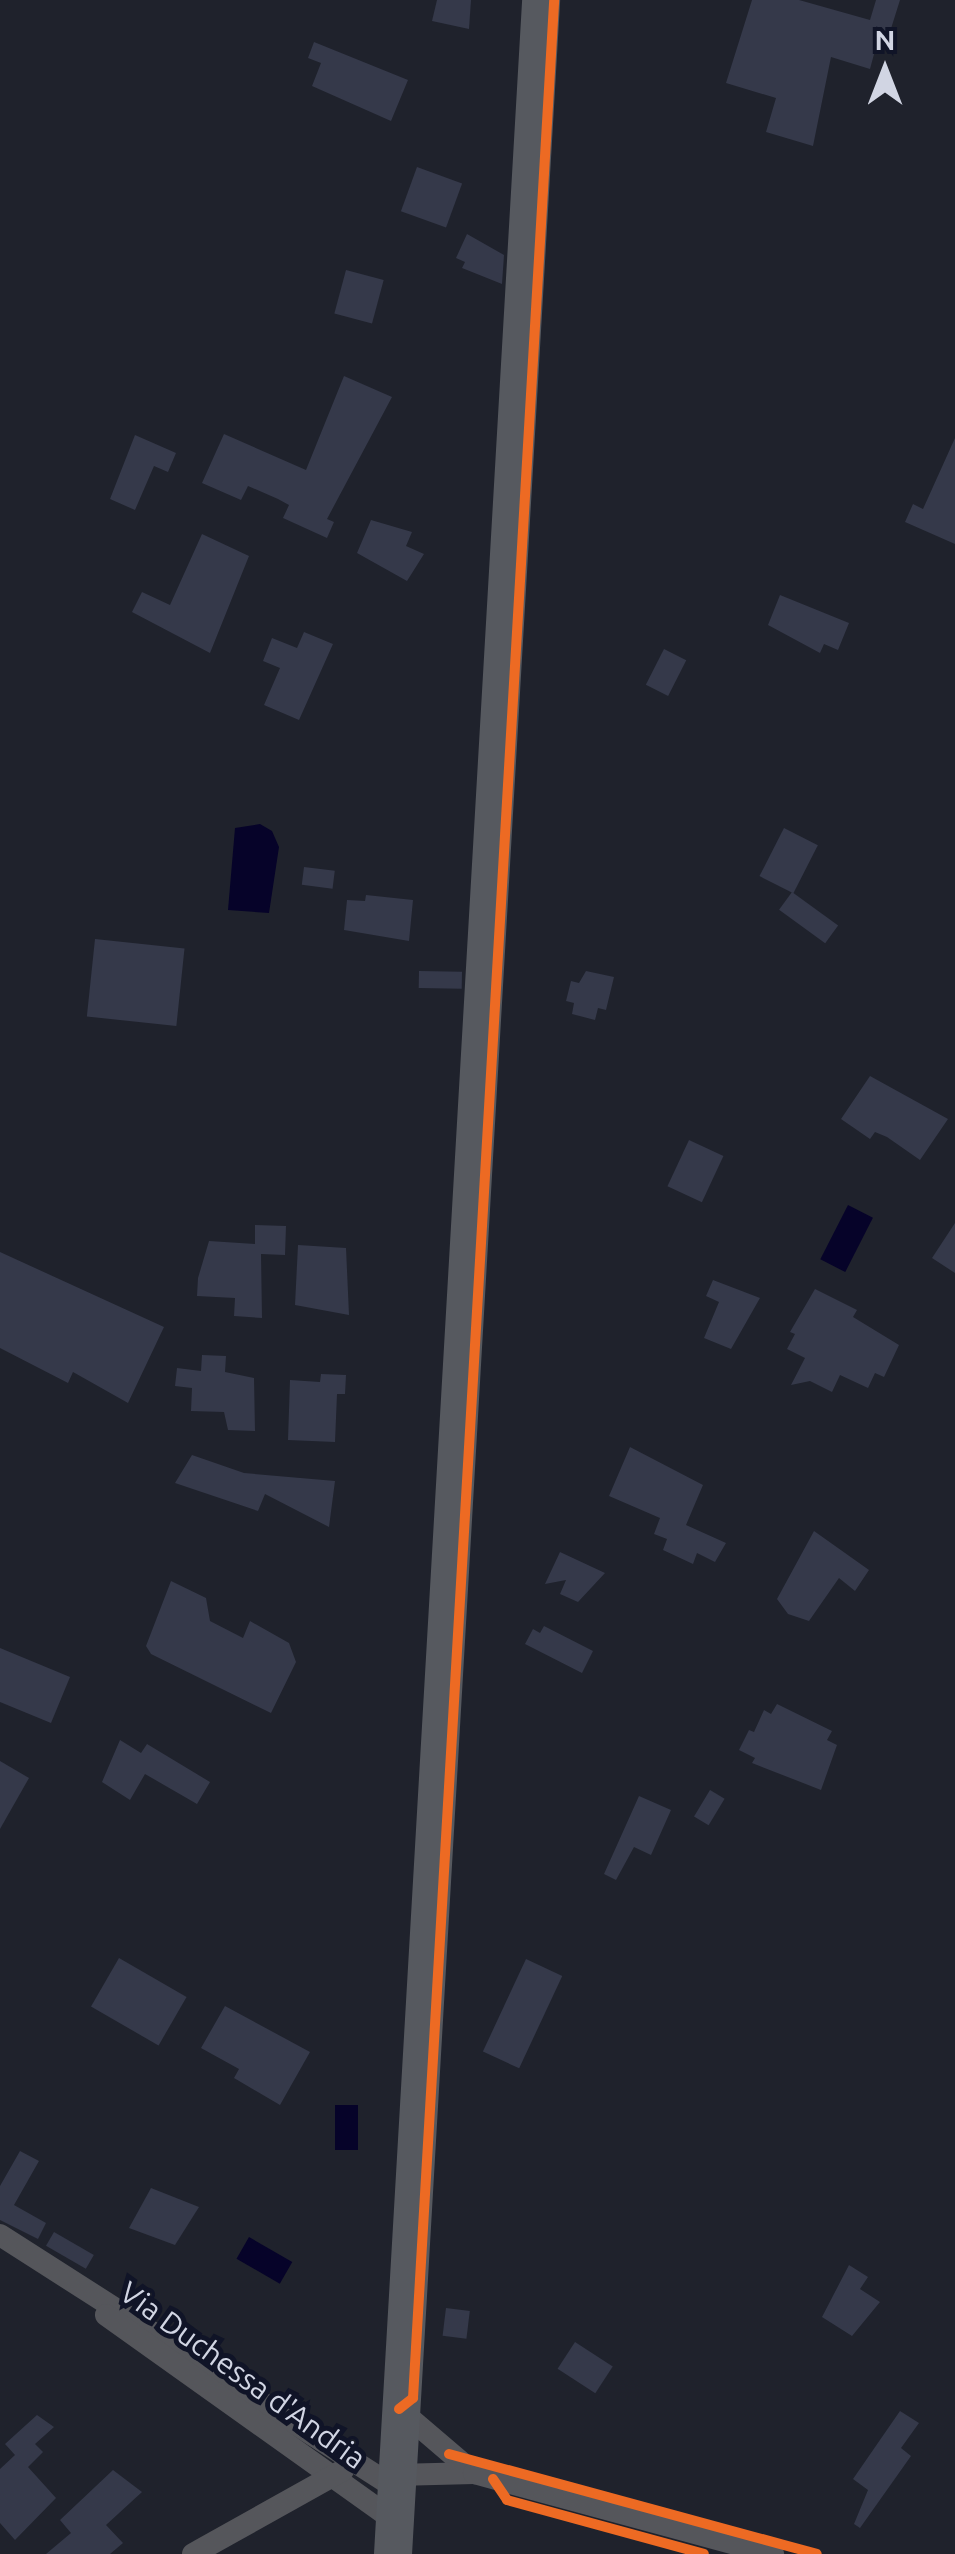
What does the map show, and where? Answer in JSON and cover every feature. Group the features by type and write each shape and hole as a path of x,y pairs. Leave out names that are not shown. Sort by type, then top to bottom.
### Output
{"main road":[{"path":"395,2498 541,0"}],"street":[{"name":"Via Duchessa d'Andria","path":"0,2235 357,2462 395,2498"},
{"name":"Via Duchessa d'Andria","path":"59,2272 109,2318 331,2477 395,2498"},
{"path":"399,2409 474,2474 773,2554"},
{"path":"395,2498 449,2454"},
{"path":"193,2554 357,2462"},
{"path":"395,2498 474,2474"}],"shaded area":[{"path":"260,824 272,831 279,847 269,913 228,910 235,828"},
{"path":"848,1205 873,1218 845,1272 820,1259"},
{"path":"335,2105 358,2105 358,2150 335,2150"},
{"path":"249,2237 292,2262 280,2284 236,2259"}],"building":[{"path":"437,0 471,0 469,29 432,21"},
{"path":"752,0 799,0 870,20 876,0 900,0 889,35 880,32 870,69 831,57 813,146 766,132 776,98 726,83"},
{"path":"314,42 408,80 391,121 312,86 321,63 308,58"},
{"path":"417,167 462,183 446,228 401,211"},
{"path":"467,234 504,255 502,284 462,268 465,262 456,258"},
{"path":"346,270 384,280 372,324 334,313"},
{"path":"344,376 392,397 327,519 334,522 327,538 283,518 289,505 278,499 248,486 241,500 202,483 224,434 306,470"},
{"path":"135,435 176,453 168,472 154,466 135,510 110,499"},
{"path":"955,438 955,544 905,522 913,504 923,509"},
{"path":"371,520 412,532 406,546 424,554 407,581 357,553"},
{"path":"202,534 249,556 210,653 132,612 142,592 170,605"},
{"path":"780,595 849,623 838,650 824,644 820,653 768,625"},
{"path":"304,632 333,644 299,720 264,705 280,668 263,661 272,638 297,648"},
{"path":"664,649 686,660 668,696 646,685"},
{"path":"784,828 818,845 793,893 759,876"},
{"path":"304,867 335,871 333,889 302,885"},
{"path":"792,892 838,926 825,943 779,910"},
{"path":"366,895 413,900 409,941 344,930 347,900 365,901"},
{"path":"95,939 185,948 176,1026 87,1017"},
{"path":"419,971 462,972 462,989 419,988"},
{"path":"586,971 614,977 606,1010 598,1008 595,1020 572,1014 574,1003 566,1001 571,981 579,983"},
{"path":"870,1076 948,1119 920,1160 887,1137 875,1132 870,1139 841,1119"},
{"path":"689,1140 723,1156 702,1202 667,1186"},
{"path":"955,1223 955,1273 932,1258"},
{"path":"255,1225 286,1226 285,1255 261,1254 262,1318 234,1316 235,1298 197,1296 198,1278 209,1241 255,1244"},
{"path":"298,1245 346,1248 349,1315 295,1305"},
{"path":"0,1252 164,1327 128,1403 73,1372 68,1383 0,1348"},
{"path":"713,1280 760,1298 731,1349 704,1338 719,1302 706,1296"},
{"path":"815,1289 857,1310 853,1317 899,1345 884,1377 875,1373 868,1388 840,1375 832,1392 810,1381 791,1385 805,1358 787,1349 795,1334 790,1332"},
{"path":"202,1355 226,1356 225,1372 254,1378 255,1431 228,1430 224,1412 191,1411 192,1388 175,1386 177,1368 201,1371"},
{"path":"321,1374 346,1375 345,1394 337,1394 335,1442 288,1440 290,1380 320,1382"},
{"path":"630,1447 703,1485 686,1525 726,1543 715,1562 697,1553 693,1564 663,1550 667,1539 654,1534 660,1518 609,1496"},
{"path":"192,1455 244,1473 335,1481 329,1527 265,1494 258,1511 175,1483"},
{"path":"814,1531 869,1570 855,1591 839,1578 809,1621 788,1614 777,1599"},
{"path":"560,1552 605,1573 578,1602 560,1594 566,1580 545,1584"},
{"path":"171,1581 206,1598 210,1621 243,1638 250,1621 289,1643 296,1662 271,1713 151,1654 146,1646"},
{"path":"544,1626 593,1651 582,1673 525,1644 533,1629 540,1633"},
{"path":"0,1648 70,1677 51,1723 0,1702"},
{"path":"777,1704 832,1731 827,1740 837,1745 821,1790 752,1763 755,1758 739,1750 749,1730 754,1732 764,1710 771,1714"},
{"path":"120,1740 141,1753 147,1744 210,1782 197,1804 145,1774 130,1800 102,1782"},
{"path":"0,1761 29,1778 0,1829"},
{"path":"710,1790 725,1799 709,1825 694,1817"},
{"path":"639,1796 671,1810 651,1855 634,1847 616,1880 604,1874"},
{"path":"119,1958 187,1997 159,2045 91,2006"},
{"path":"526,1959 562,1976 519,2068 483,2051"},
{"path":"225,2006 310,2052 280,2105 234,2078 239,2069 201,2048"},
{"path":"20,2151 39,2161 14,2205 46,2223 38,2239 0,2220 0,2186"},
{"path":"151,2188 199,2207 175,2245 129,2228"},
{"path":"54,2232 94,2255 86,2269 46,2246"},
{"path":"849,2265 868,2277 860,2289 880,2302 852,2336 822,2317"},
{"path":"446,2308 470,2311 466,2339 443,2336"},
{"path":"575,2342 613,2367 595,2393 558,2369"},
{"path":"900,2411 919,2423 901,2448 911,2456 860,2528 854,2524 868,2490 853,2479"},
{"path":"37,2415 54,2427 35,2444 43,2452 28,2467 56,2498 15,2540 0,2523 0,2469 15,2455 5,2444"},
{"path":"113,2470 142,2492 106,2525 123,2543 110,2554 46,2554 71,2533 60,2520"}],"cycle path":[{"path":"399,2409 413,2398 554,0"},
{"path":"449,2454 817,2554"},
{"path":"493,2479 507,2500 704,2554"}]}
